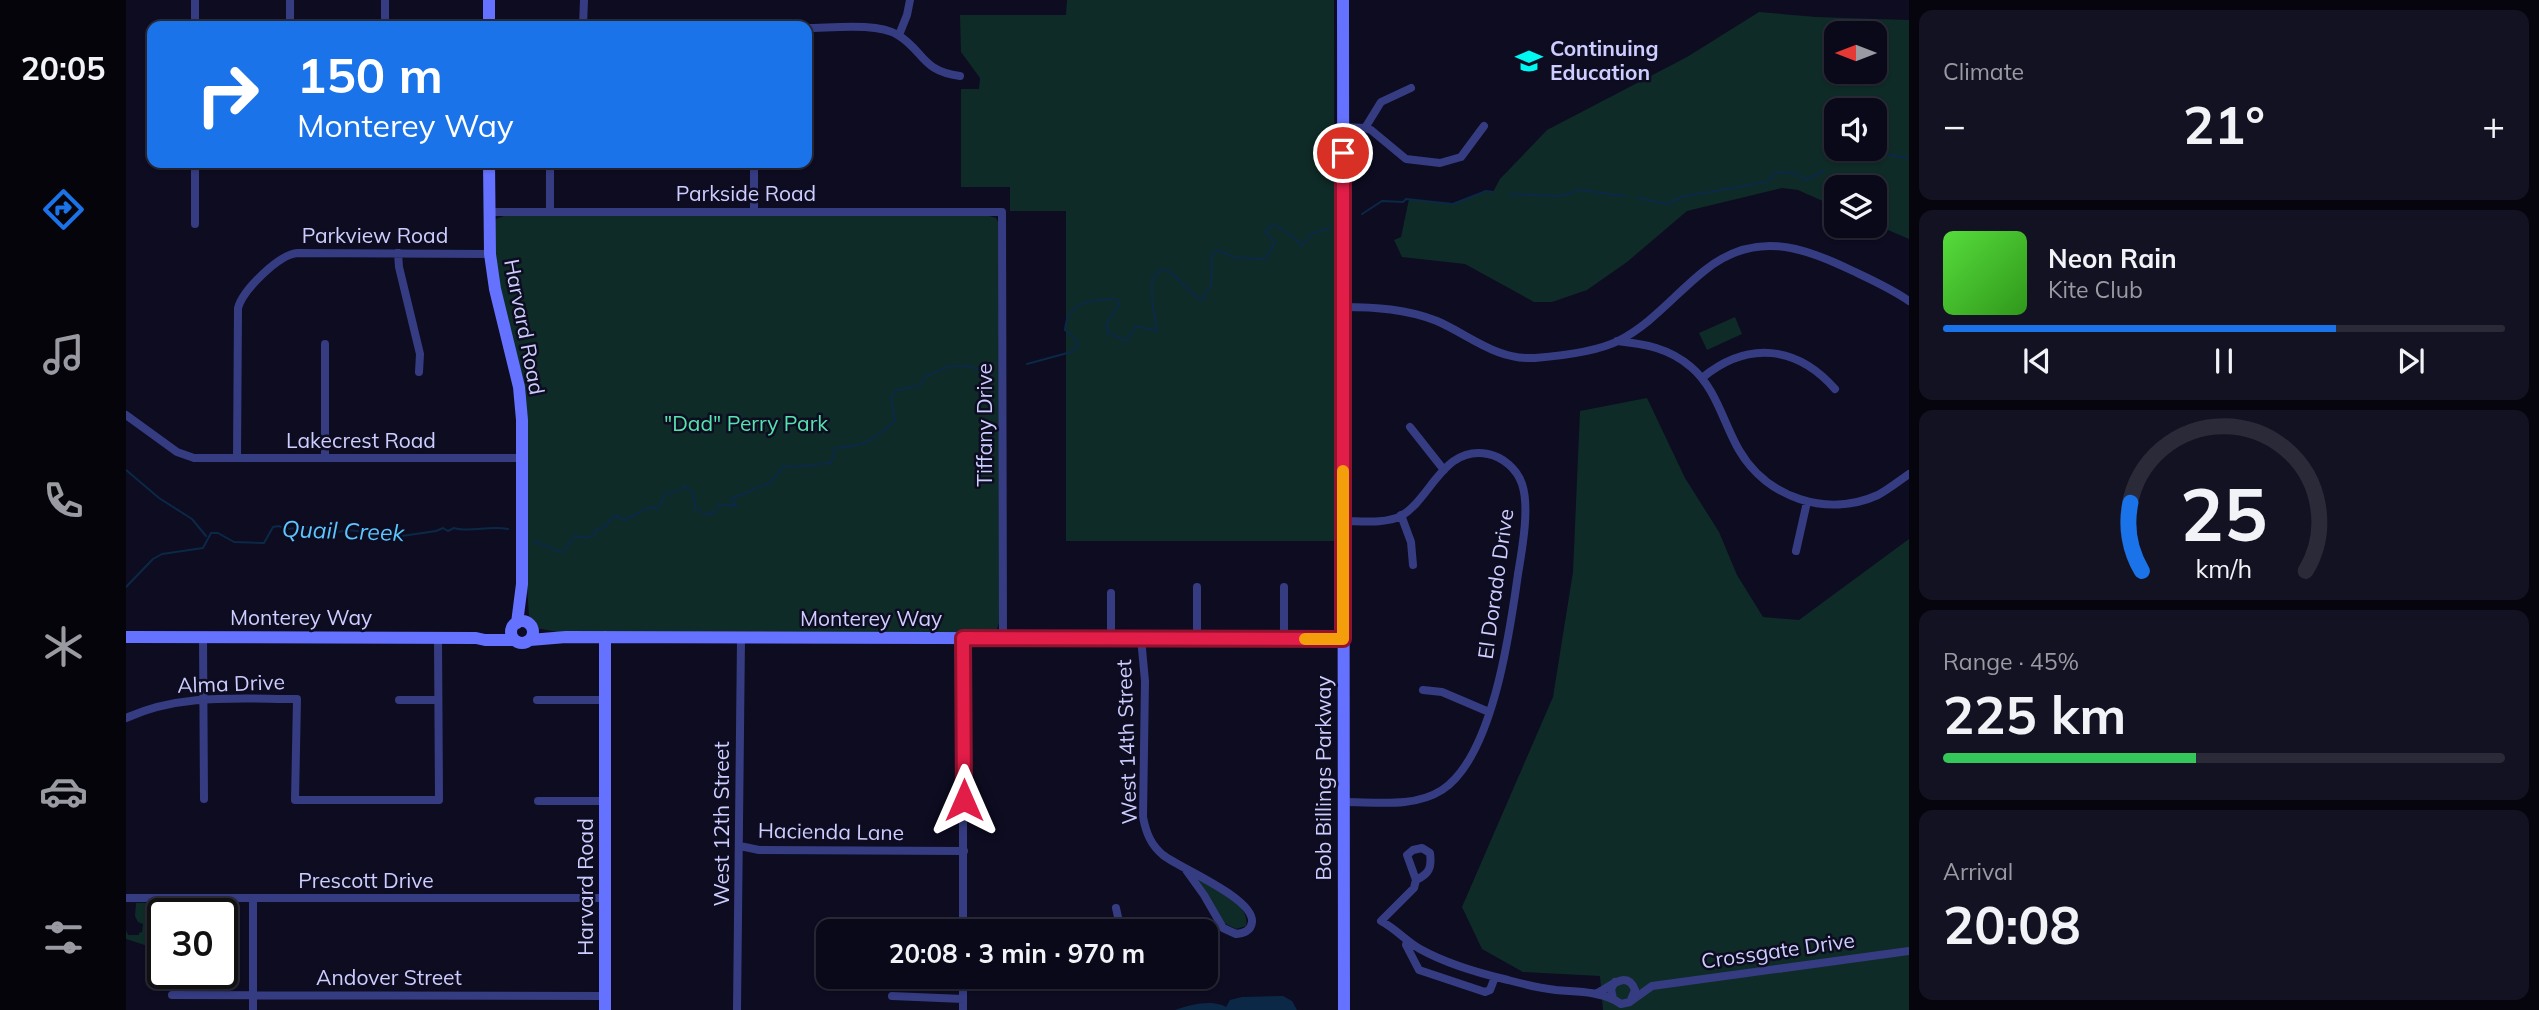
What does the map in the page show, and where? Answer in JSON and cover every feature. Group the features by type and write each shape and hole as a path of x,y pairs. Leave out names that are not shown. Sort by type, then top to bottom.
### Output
{"street":[{"path":"195,0 195,21"},
{"path":"289,21 290,0"},
{"path":"385,0 385,21"},
{"path":"489,0 489,21"},
{"path":"583,21 584,0"},
{"path":"899,36 910,0"},
{"name":"Bob Billings Parkway","path":"1343,0 1344,1010"},
{"path":"812,28 876,29 899,36 930,66 943,73 960,76"},
{"path":"1365,128 1381,102 1411,88"},
{"path":"1343,127 1365,128 1383,138 1406,159 1440,163 1461,157 1483,126"},
{"path":"195,168 195,224"},
{"name":"Harvard Road","path":"489,168 490,254 495,289 519,387 522,458 522,630"},
{"path":"550,168 550,212"},
{"path":"754,168 754,211"},
{"name":"Parkside Road","path":"489,212 1002,212"},
{"name":"Tiffany Drive","path":"1002,212 1003,638"},
{"path":"1343,307 1388,309 1416,314 1449,327 1495,352 1512,357 1560,355 1617,341 1666,307 1714,263 1739,251 1759,247 1792,247 1810,251 1880,284 1909,301"},
{"path":"398,253 399,267 421,354 419,372"},
{"name":"Parkview Road","path":"237,457 239,303 246,292 288,254 490,254"},
{"path":"1617,341 1651,346 1686,362 1702,378 1714,396 1738,449 1752,468 1774,487 1807,502 1838,505 1881,493 1909,474"},
{"path":"325,344 325,458"},
{"path":"1702,378 1720,365 1738,357 1773,353 1790,356 1807,364 1835,389"},
{"name":"Lakecrest Road","path":"126,415 181,455 200,458 522,458"},
{"path":"1410,427 1444,470"},
{"name":"El Dorado Drive","path":"1343,802 1413,801 1443,789 1458,776 1468,761 1497,692 1510,635 1523,540 1524,491 1515,470 1489,454 1476,453 1461,457 1444,470 1401,516"},
{"path":"1796,551 1807,502"},
{"path":"1343,520 1382,520 1401,516 1411,542 1413,565"},
{"path":"1197,638 1198,587"},
{"path":"1284,587 1284,639"},
{"path":"1111,593 1111,638"},
{"name":"Monterey Way","path":"126,637 475,638 522,630 566,637 1343,639"},
{"path":"203,637 204,799"},
{"name":"Harvard Road","path":"605,637 605,1010"},
{"path":"399,700 438,700 438,638"},
{"name":"West 12th Street","path":"737,1010 741,638"},
{"path":"963,638 963,919"},
{"name":"West 14th Street","path":"1141,638 1145,681 1144,824 1155,847 1186,870 1214,884 1248,910 1252,925 1248,930 1236,934 1223,928 1186,870"},
{"path":"1423,690 1442,692 1489,712"},
{"name":"Alma Drive","path":"126,718 168,703 203,699 297,699 295,800 439,800 438,700"},
{"path":"537,700 605,700"},
{"path":"538,801 605,801"},
{"name":"Hacienda Lane","path":"740,846 759,850 964,851"},
{"path":"1416,880 1409,894 1381,921 1396,929 1423,951 1495,977 1552,989 1597,993 1616,1004 1629,1004 1635,990 1629,981 1621,979 1597,993"},
{"name":"Prescott Drive","path":"126,898 605,898"},
{"path":"253,899 253,1010"},
{"path":"1116,908 1118,919"},
{"path":"1407,940 1406,946 1419,970 1485,992 1490,990 1495,977"},
{"name":"Crossgate Drive","path":"1629,981 1653,986 1909,951"},
{"path":"1614,984 1611,993 1616,1004"},
{"name":"Crossgate Drive","path":"1629,1004 1653,986"},
{"path":"963,989 964,1010"},
{"name":"Andover Street","path":"172,995 605,996"},
{"path":"891,996 963,999"}],"green space":[{"path":"1067,0 1334,0 1335,541 1066,541 1066,211 1010,211 1010,187 961,187 961,89 979,89 980,78 961,52 960,15 1066,15"},
{"path":"1759,12 1909,20 1909,239 1887,230 1887,175 1824,175 1824,202 1798,190 1782,188 1687,211 1627,262 1587,290 1552,302 1534,302 1465,264 1402,257 1394,240 1401,237 1409,199 1453,204 1486,191 1493,192 1500,179 1547,130 1687,57"},
{"name":"\"Dad\" Perry Park","path":"504,216 996,218 999,224 999,623 996,632 563,633 536,628 529,616 526,570 525,416 498,280 494,223 496,219"},
{"path":"1735,317 1742,334 1707,350 1699,333"},
{"path":"1647,398 1685,478 1719,532 1737,575 1763,617 1799,620 1909,539 1909,1010 1603,1010 1600,976 1523,972 1482,949 1462,907 1553,697 1573,572 1580,411"},
{"path":"1193,876 1236,903 1246,918 1246,926 1236,929 1224,923"},
{"path":"136,903 147,903 147,946 126,939 126,930 128,935 139,935 142,932 143,924 138,922 135,916"}],"water":[{"path":"1283,996 1292,1001 1297,1010 1175,1010 1208,1003 1226,1007 1230,1000 1242,997"}],"waterway":[{"name":"Quail Creek","path":"1887,154 1909,158"},
{"name":"Quail Creek","path":"1638,198 1668,204 1681,197 1767,182 1777,172 1796,173 1805,180 1824,171"},
{"name":"Quail Creek","path":"1510,194 1560,196 1580,190 1625,196"},
{"name":"Quail Creek","path":"1362,214 1382,201 1403,202 1406,199 1453,204 1486,191 1493,192"},
{"name":"Quail Creek","path":"1027,364 1071,352 1078,346 1075,338 1065,330 1067,320 1076,307 1090,301 1116,299 1119,304 1106,325 1107,332 1126,341 1136,326 1157,331 1152,280 1159,271 1168,270 1202,300 1211,285 1212,254 1217,250 1236,258 1265,259 1275,243 1265,231 1273,224 1293,236 1302,246 1311,234 1330,228"},
{"name":"Quail Creek","path":"534,541 563,552 575,536 586,538 594,535 596,529 604,528 615,515 625,520 650,507 658,509 666,493 680,491 684,486 692,491 696,509 705,514 715,513 718,505 737,506 730,499 770,483 784,466 831,463 835,448 862,444 880,433 895,421 891,397 897,390 919,386 926,376 948,367 961,366 983,370"},
{"path":"126,470 159,498 192,519 206,536"},
{"name":"Quail Creek","path":"126,587 153,559 162,554 203,548 211,533 218,533 234,542 264,543 273,527 279,526 286,529 310,527 332,533 348,530 373,533 391,530 402,536 443,528 448,531 454,528 508,529"}],"slow traffic":[{"path":"1305,639 1343,639 1343,471"}],"place":[{"name":"Continuing Education","path":"1529,61"}],"route":[{"path":"964,800 963,638 1343,639 1343,153"}]}
